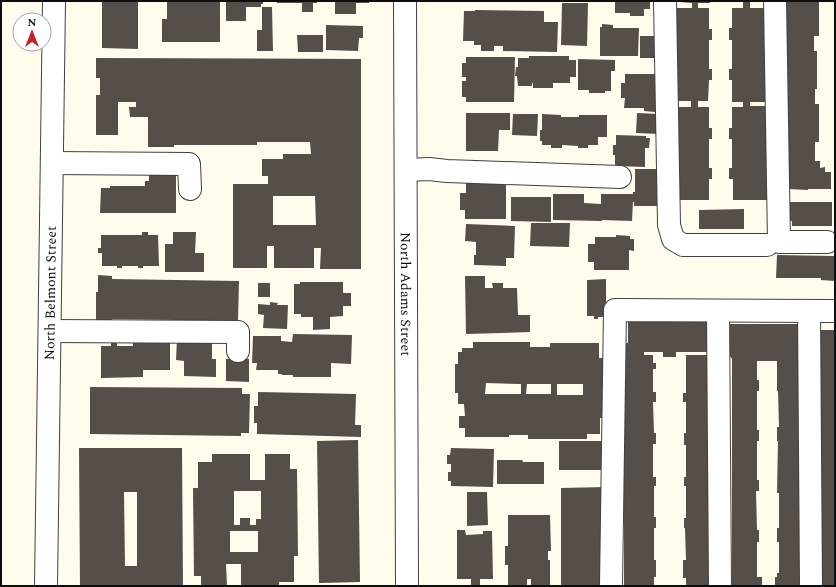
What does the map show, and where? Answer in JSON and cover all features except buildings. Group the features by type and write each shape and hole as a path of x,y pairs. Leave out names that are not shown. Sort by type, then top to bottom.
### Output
{"street":[{"name":"North Belmont Street","path":"46,586 54,1"},
{"name":"North Adams Street","path":"405,1 407,586"},
{"path":"665,1 669,225 673,239 683,245 767,245"},
{"path":"775,1 779,242 827,242"},
{"path":"52,163 189,164 190,189"},
{"path":"406,170 429,169 447,171 620,177"},
{"path":"610,586 615,310 835,312"},
{"path":"718,311 720,586"},
{"path":"809,312 812,586"},
{"path":"50,331 238,332 238,350"}]}
